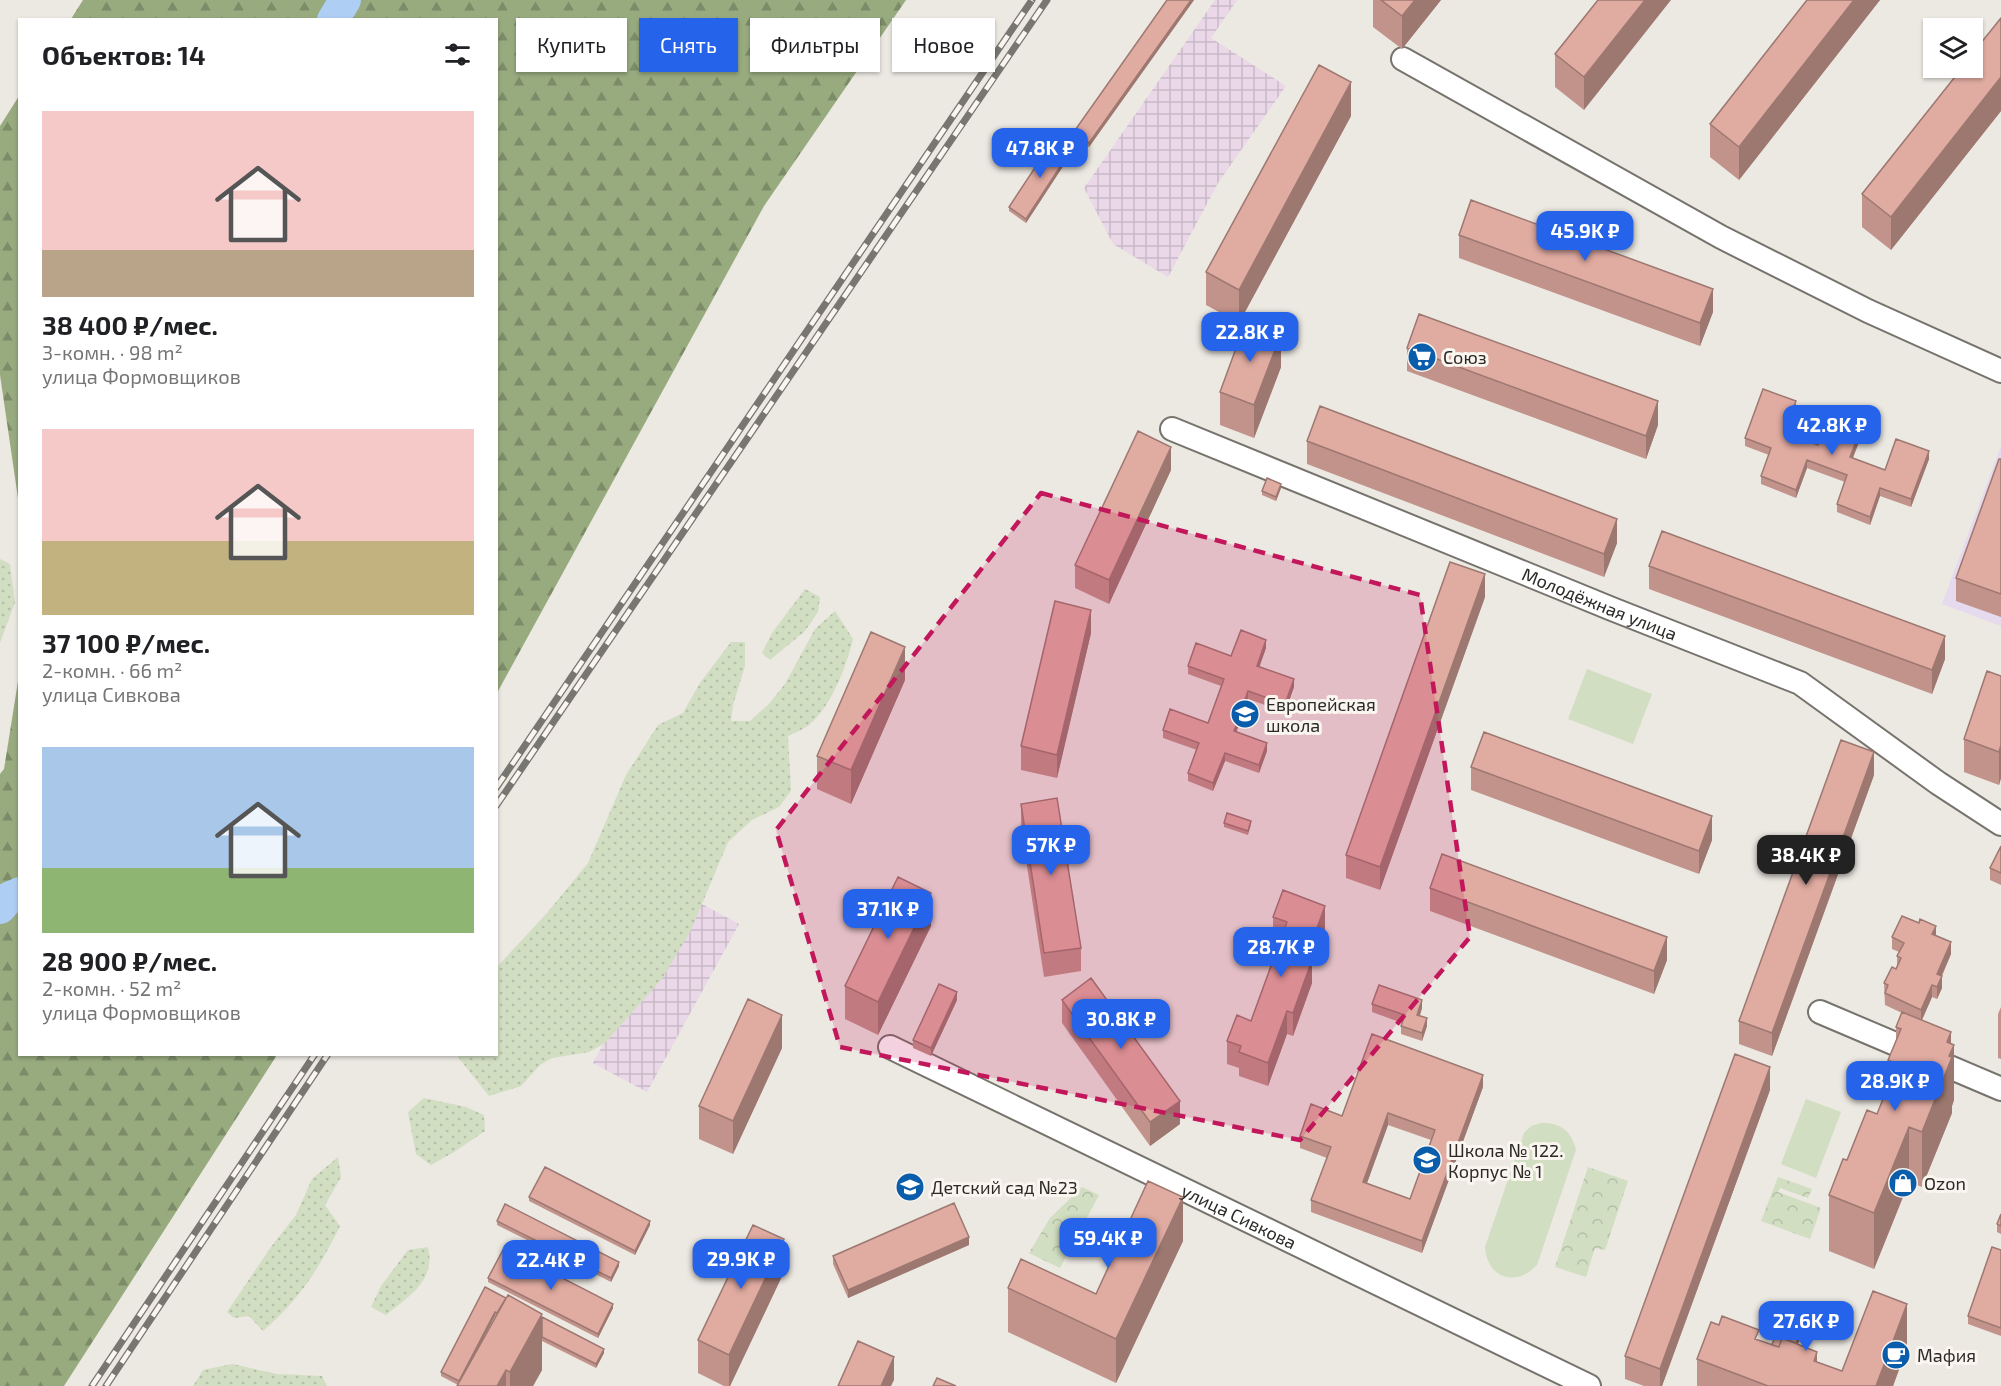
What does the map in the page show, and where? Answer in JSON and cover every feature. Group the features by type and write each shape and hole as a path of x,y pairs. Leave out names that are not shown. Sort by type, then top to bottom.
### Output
{"street":[{"path":"1403,59 1721,237 1868,311 2001,371"},
{"name":"Молодёжная улица","path":"1172,429 1612,609 1800,683 1938,783 2001,824"},
{"path":"1820,1012 2001,1089"},
{"name":"улица Сивкова","path":"890,1047 1589,1386"}],"highlighted area":[{"path":"1041,493 1420,595 1470,937 1300,1140 840,1047 776,830"}],"shaded area":[{"path":"1215,0 1237,0 1211,38 1286,86 1218,183 1168,277 1113,244 1084,188"},
{"path":"2001,446 2001,626 1942,604"},
{"path":"685,895 739,924 647,1092 593,1063"}],"green space":[{"path":"83,0 906,0 880,38 880,18 750,18 750,72 856,72 764,206 498,691 498,18 72,18"},
{"path":"18,98 18,498 0,375 0,126"},
{"path":"0,559 10,564 15,602 0,643"},
{"path":"805,589 820,597 818,612 805,631 770,660 762,653 772,633"},
{"path":"835,611 853,639 842,673 824,708 809,725 788,736 791,791 779,807 752,820 728,842 691,930 662,979 605,1043 589,1052 552,1058 540,1065 521,1086 489,1096 458,1057 498,1056 498,966 547,913 588,863 626,775 658,725 683,713 700,683 731,642 745,642 745,666 733,705 731,721 750,721 768,705 785,684 815,629"},
{"path":"1587,669 1652,694 1633,744 1568,719"},
{"path":"18,681 18,1056 276,1056 64,1386 0,1386 0,774 4,769"},
{"path":"424,1098 466,1107 484,1115 485,1131 431,1165 416,1154 408,1112"},
{"path":"1806,1099 1841,1112 1816,1178 1781,1164"},
{"path":"1541,1123 1554,1124 1564,1129 1572,1138 1576,1150 1537,1265 1529,1272 1512,1278 1497,1272 1491,1266 1485,1247 1524,1133 1531,1126"},
{"path":"338,1157 341,1177 325,1205 340,1226 316,1270 287,1308 263,1331 249,1316 234,1318 227,1312 271,1247 296,1215 312,1179"},
{"path":"1588,1167 1628,1181 1605,1250 1595,1248 1586,1277 1555,1267"},
{"path":"1778,1177 1812,1189 1808,1198 1780,1188 1778,1192 1821,1208 1810,1239 1761,1221"},
{"path":"1082,1187 1099,1195 1060,1268 1029,1253 1050,1218"},
{"path":"428,1247 428,1269 419,1287 386,1315 371,1307 381,1286 408,1250"},
{"path":"232,1364 277,1374 322,1376 327,1386 193,1386 203,1370"}],"building":[{"path":"1167,0 1191,0 1089,143 1073,133"},
{"path":"1381,0 1415,0 1402,16"},
{"path":"1598,0 1645,0 1584,77 1555,54"},
{"path":"1807,0 1854,0 1739,147 1710,124"},
{"path":"2001,18 2001,77 1891,217 1862,194 1954,78 1983,78 1983,40"},
{"path":"1319,65 1351,82 1239,290 1206,272"},
{"path":"1054,139 1071,150 1026,219 1009,207"},
{"path":"1471,200 1713,289 1700,323 1459,235"},
{"path":"1419,314 1658,401 1646,436 1407,348"},
{"path":"1246,321 1281,334 1254,405 1220,392"},
{"path":"1763,389 1796,401 1784,433 1818,445 1830,414 1862,426 1850,457 1885,470 1896,439 1929,451 1911,499 1880,488 1870,517 1837,504 1847,475 1807,460 1796,490 1761,476 1771,448 1745,438"},
{"path":"1320,406 1617,519 1604,554 1307,441"},
{"path":"1138,431 1171,447 1109,580 1075,565"},
{"path":"1999,459 2001,459 2001,594 1956,578"},
{"path":"1267,478 1281,484 1276,497 1262,491"},
{"path":"1662,531 1945,636 1932,670 1649,566"},
{"path":"1450,562 1485,574 1380,867 1346,855"},
{"path":"1055,601 1091,610 1057,755 1021,746"},
{"path":"1241,630 1266,640 1257,666 1294,679 1285,704 1248,691 1234,731 1267,743 1259,765 1225,753 1213,783 1188,773 1199,743 1163,730 1170,709 1208,723 1224,679 1188,666 1196,643 1231,656"},
{"path":"871,632 905,647 851,770 817,756"},
{"path":"1987,671 2001,676 2001,745 1999,752 1964,739"},
{"path":"1484,732 1712,816 1699,851 1471,767"},
{"path":"1841,740 1874,752 1772,1033 1739,1021"},
{"path":"1057,798 1081,948 1044,953 1021,804"},
{"path":"1227,813 1251,821 1248,831 1224,823"},
{"path":"2001,846 2001,873 1990,868"},
{"path":"1442,854 1667,937 1654,971 1430,888"},
{"path":"898,877 931,893 878,1002 845,986"},
{"path":"1283,890 1325,906 1306,958 1312,960 1293,1013 1287,1011 1268,1063 1239,1052 1241,1046 1227,1041 1237,1015 1251,1021 1287,922 1273,917"},
{"path":"1902,916 1919,923 1920,919 1936,926 1932,934 1951,942 1937,974 1942,976 1937,987 1932,985 1921,1010 1885,993 1888,985 1884,983 1892,967 1896,969 1901,958 1897,956 1904,943 1892,937"},
{"path":"1091,978 1180,1101 1150,1122 1062,1000"},
{"path":"939,984 957,992 931,1048 913,1040"},
{"path":"1379,985 1422,1000 1417,1015 1427,1018 1422,1033 1401,1026 1405,1015 1372,1004"},
{"path":"748,999 782,1015 733,1121 699,1106"},
{"path":"1902,1012 1951,1032 1947,1042 1954,1045 1949,1056 1952,1057 1922,1132 1909,1127 1874,1213 1829,1195 1843,1159 1847,1160 1867,1110 1877,1114 1897,1064 1888,1060 1901,1029 1896,1027"},
{"path":"1372,1034 1483,1075 1422,1241 1311,1200 1331,1147 1300,1136 1311,1104 1342,1116","holes":["1388,1113 1435,1130 1410,1199 1363,1182"]},
{"path":"1735,1054 1770,1067 1660,1369 1625,1356"},
{"path":"545,1167 650,1221 635,1251 529,1197"},
{"path":"1148,1181 1183,1197 1116,1339 1008,1288 1021,1259 1096,1294"},
{"path":"954,1203 969,1237 848,1290 833,1256"},
{"path":"505,1204 619,1262 611,1278 497,1221"},
{"path":"2001,1214 2001,1226 1997,1224"},
{"path":"753,1225 784,1239 729,1355 698,1340"},
{"path":"1992,1247 2001,1250 2001,1328 1968,1316"},
{"path":"504,1248 613,1304 598,1334 488,1278"},
{"path":"485,1287 506,1298 497,1313 495,1312 459,1381 441,1372"},
{"path":"1873,1291 1907,1304 1876,1386 1768,1386 1697,1359 1711,1322 1719,1325 1722,1316 1759,1330 1755,1339 1779,1347 1782,1338 1817,1352 1814,1361 1842,1371"},
{"path":"508,1295 542,1314 510,1372 506,1370 497,1386 457,1386"},
{"path":"1782,1315 1803,1322 1796,1343 1782,1338 1779,1347 1772,1345"},
{"path":"542,1317 604,1349 596,1364 542,1337"},
{"path":"858,1341 894,1357 881,1386 838,1386"},
{"path":"937,1378 956,1386 933,1386"}],"waterway":[{"path":"334,18 345,0"},
{"path":"0,908 10,897 18,894"}],"railway":[{"path":"498,785 1032,0"},
{"path":"498,803 1047,0"},
{"path":"92,1386 314,1056"},
{"path":"106,1386 327,1056"}],"place":[{"name":"Союз","path":"1422,357"},
{"name":"Европейская школа","path":"1245,714"},
{"name":"Школа № 122. Корпус № 1","path":"1427,1160"},
{"name":"Ozon","path":"1903,1183"},
{"name":"Детский сад №23","path":"910,1187"},
{"name":"Мафия","path":"1896,1355"}]}
